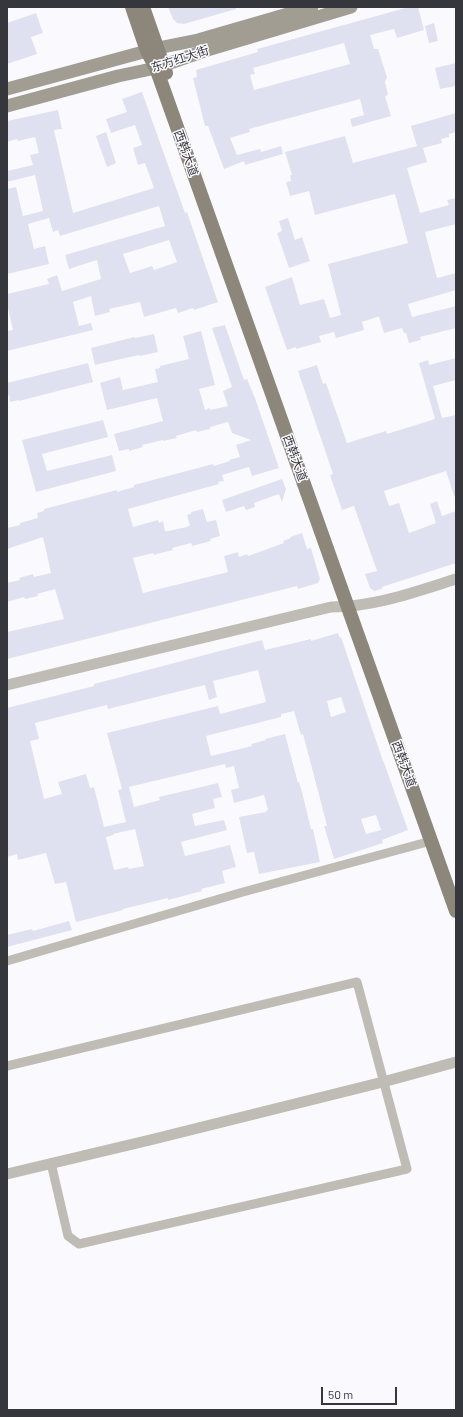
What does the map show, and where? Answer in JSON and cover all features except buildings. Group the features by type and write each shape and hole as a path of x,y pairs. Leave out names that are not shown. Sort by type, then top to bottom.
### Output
{"main road":[{"name":"西韩大道","path":"132,7 160,67 352,606 456,886"},
{"name":"西韩大道","path":"143,7 153,50"},
{"name":"东方红大街","path":"7,89 153,50 198,40 312,7"},
{"name":"东方红大街","path":"7,106 118,76 160,67 204,51 351,7"},
{"name":"西韩大道","path":"352,606 456,911"}],"street":[{"path":"7,685 330,607 352,606 396,598 456,579"},
{"path":"7,961 243,892 431,841"},
{"path":"7,1066 357,982 406,1169 79,1244 68,1236 51,1163"},
{"path":"7,1174 383,1082 456,1062"}]}
